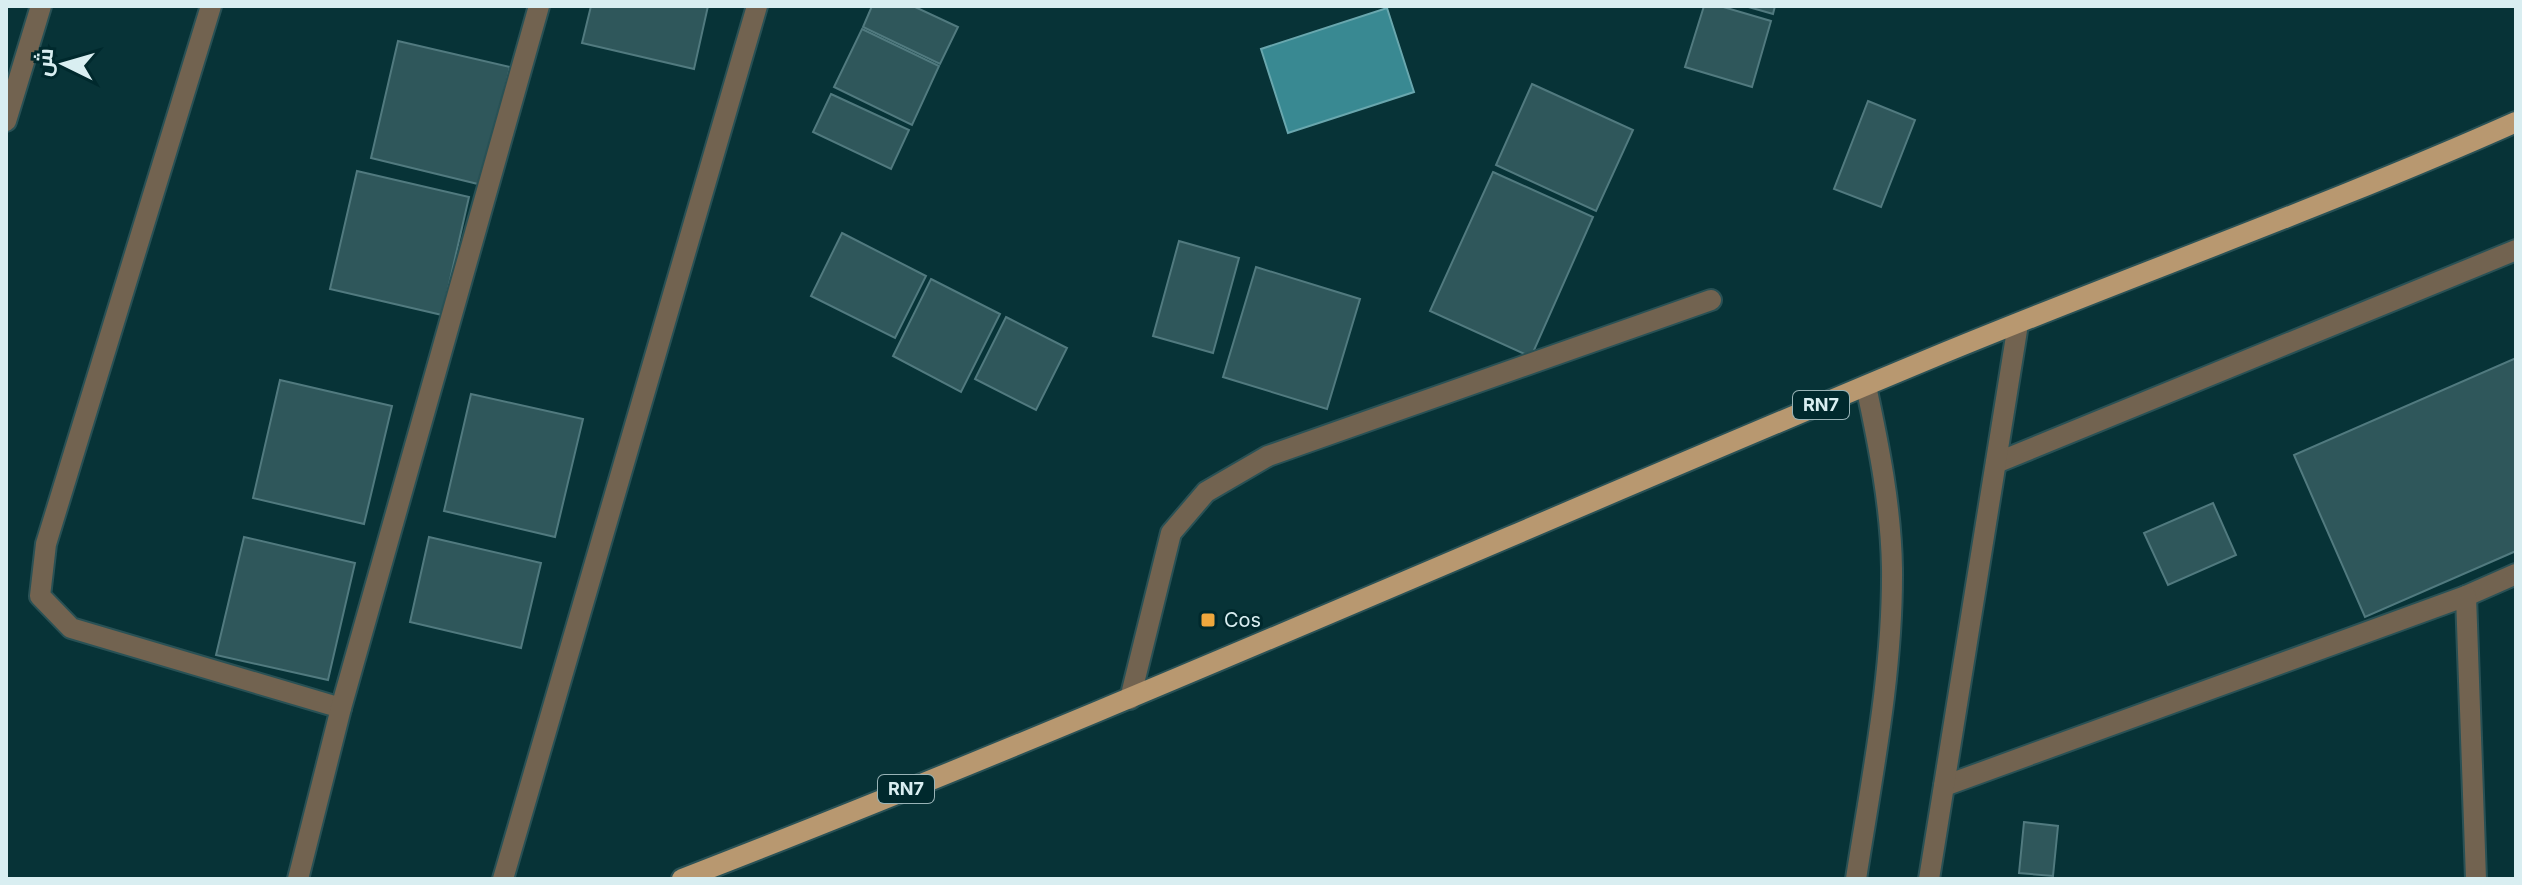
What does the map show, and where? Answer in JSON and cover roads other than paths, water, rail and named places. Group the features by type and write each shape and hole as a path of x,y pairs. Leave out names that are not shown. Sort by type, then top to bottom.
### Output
{"main road":[{"name":"RN7","path":"682,879 1130,699 1866,386 2516,122"}],"street":[{"path":"6,121 41,6"},
{"path":"211,6 46,544 40,596 71,628 341,708"},
{"path":"298,879 341,708 539,6"},
{"path":"503,879 757,6"},
{"path":"1996,463 2516,250"},
{"path":"1130,699 1171,533 1206,492 1268,456 1711,300"},
{"path":"1929,879 2018,324"},
{"path":"1856,879 1887,675 1891,621 1892,566 1888,506 1866,386"},
{"path":"1944,786 2466,596 2516,574"},
{"path":"2466,596 2476,879"}],"water":[{"path":"1387,8 1414,92 1288,133 1261,49"}],"place":[{"name":"Cos","path":"1208,620"}]}
